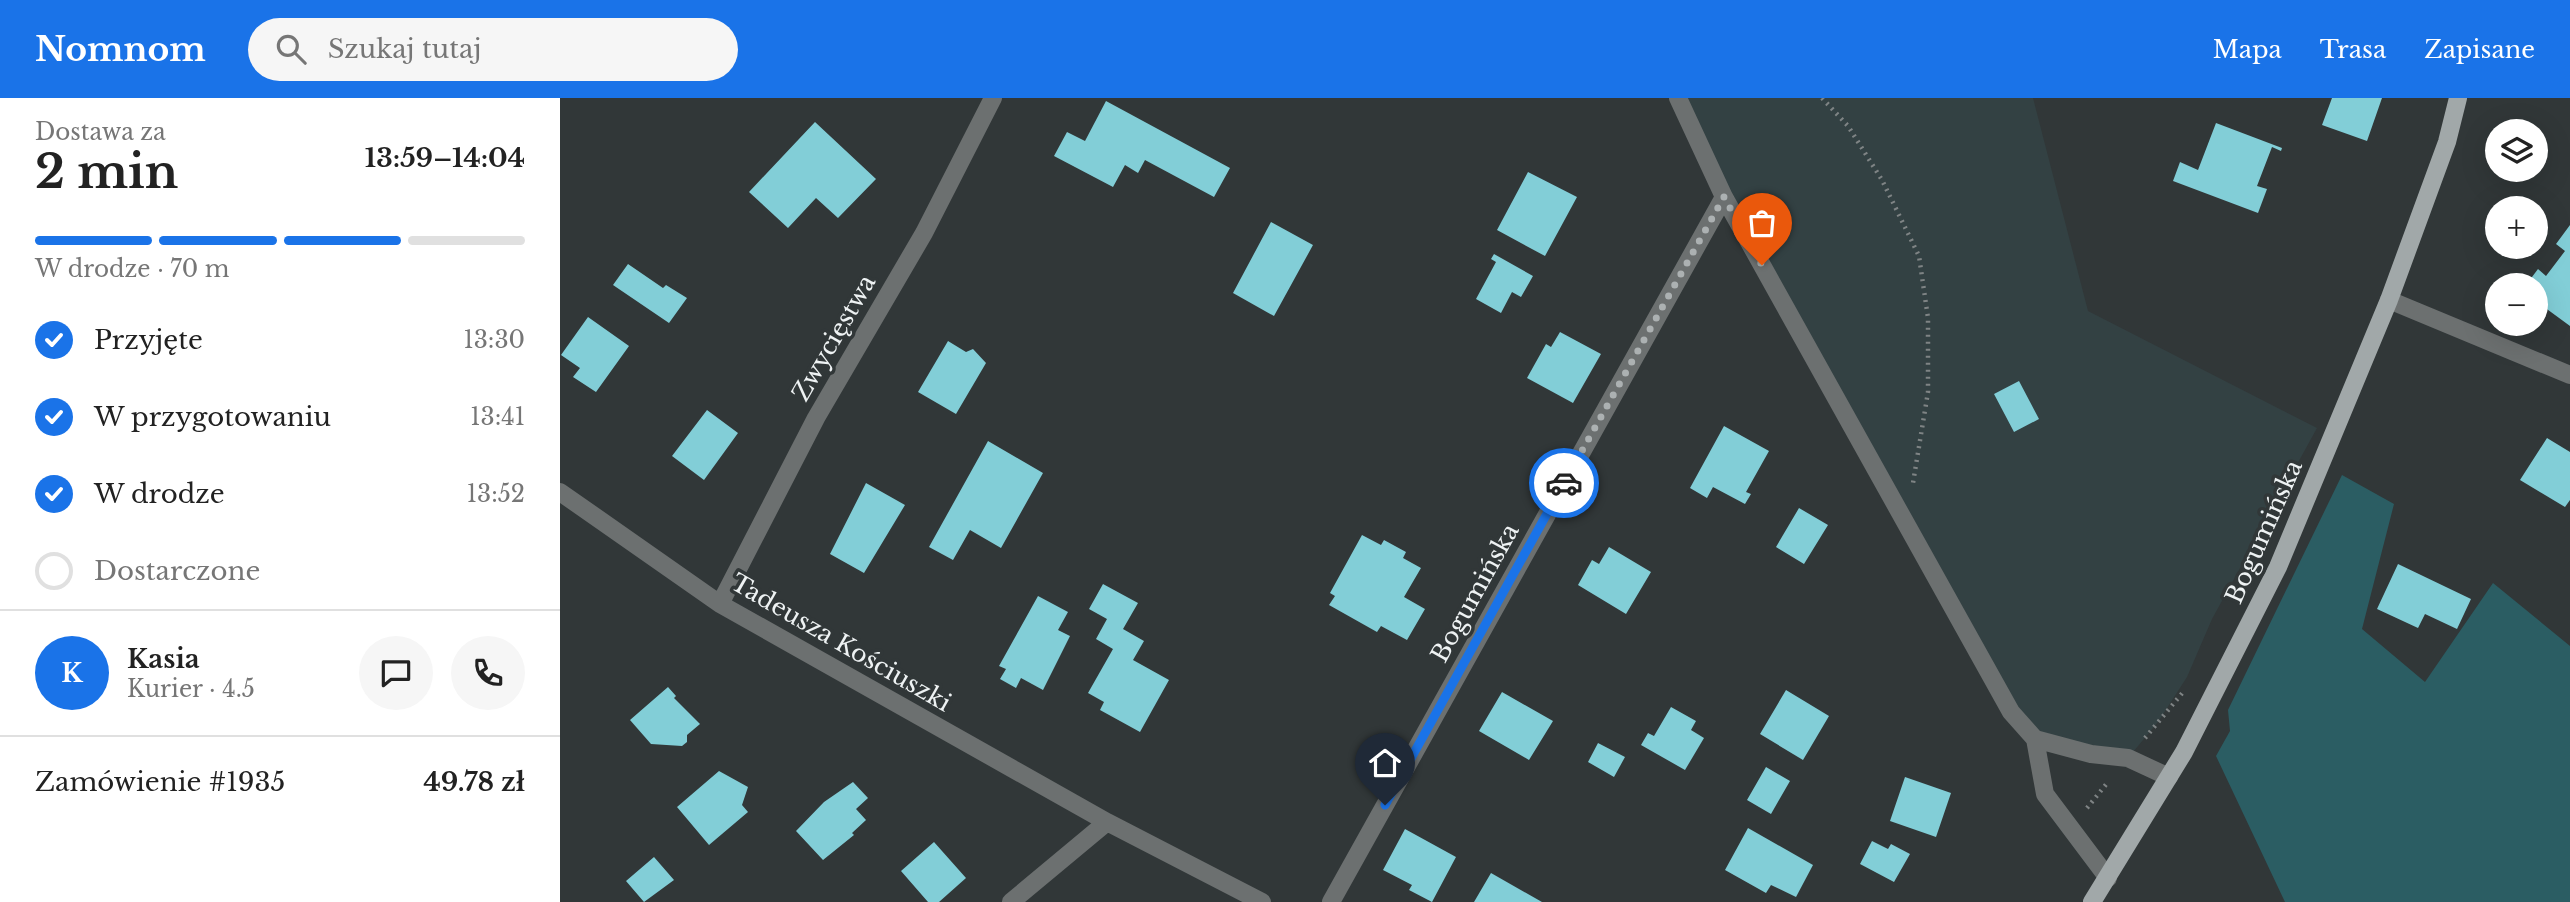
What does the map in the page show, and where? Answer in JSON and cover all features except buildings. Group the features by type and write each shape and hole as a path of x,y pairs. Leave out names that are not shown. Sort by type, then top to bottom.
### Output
{"main road":[{"name":"Bogumińska","path":"2092,902 2206,713 2278,567 2389,300 2446,142 2458,98"}],"street":[{"name":"Zwycięstwa","path":"720,604 816,418 924,233 993,98"},
{"path":"1678,98 1724,197 2011,712 2035,739 2045,794 2108,878"},
{"name":"Bogumińska","path":"1331,902 1724,197"},
{"path":"2389,300 2570,375"},
{"name":"Tadeusza Kościuszki","path":"560,492 720,604 1107,822 1262,902"},
{"path":"2035,739 2091,754 2128,758 2169,776"},
{"path":"1012,902 1107,822"}],"path":[{"path":"1822,98 1848,126 1882,180 1919,256 1928,318 1927,392 1919,452 1908,504 1902,514"},
{"path":"2069,827 2189,685"}],"shaded area":[{"path":"1678,98 2033,98 2088,311 2317,428 2212,619 2187,677 2158,722 2128,758 2035,739"},
{"path":"2342,475 2394,504 2362,629 2425,682 2493,583 2570,646 2570,902 2285,902 2216,756 2230,731 2228,710"}],"way so far":[{"path":"1564,483 1724,197 1762,265"}],"route":[{"path":"1385,805 1564,483"}]}
